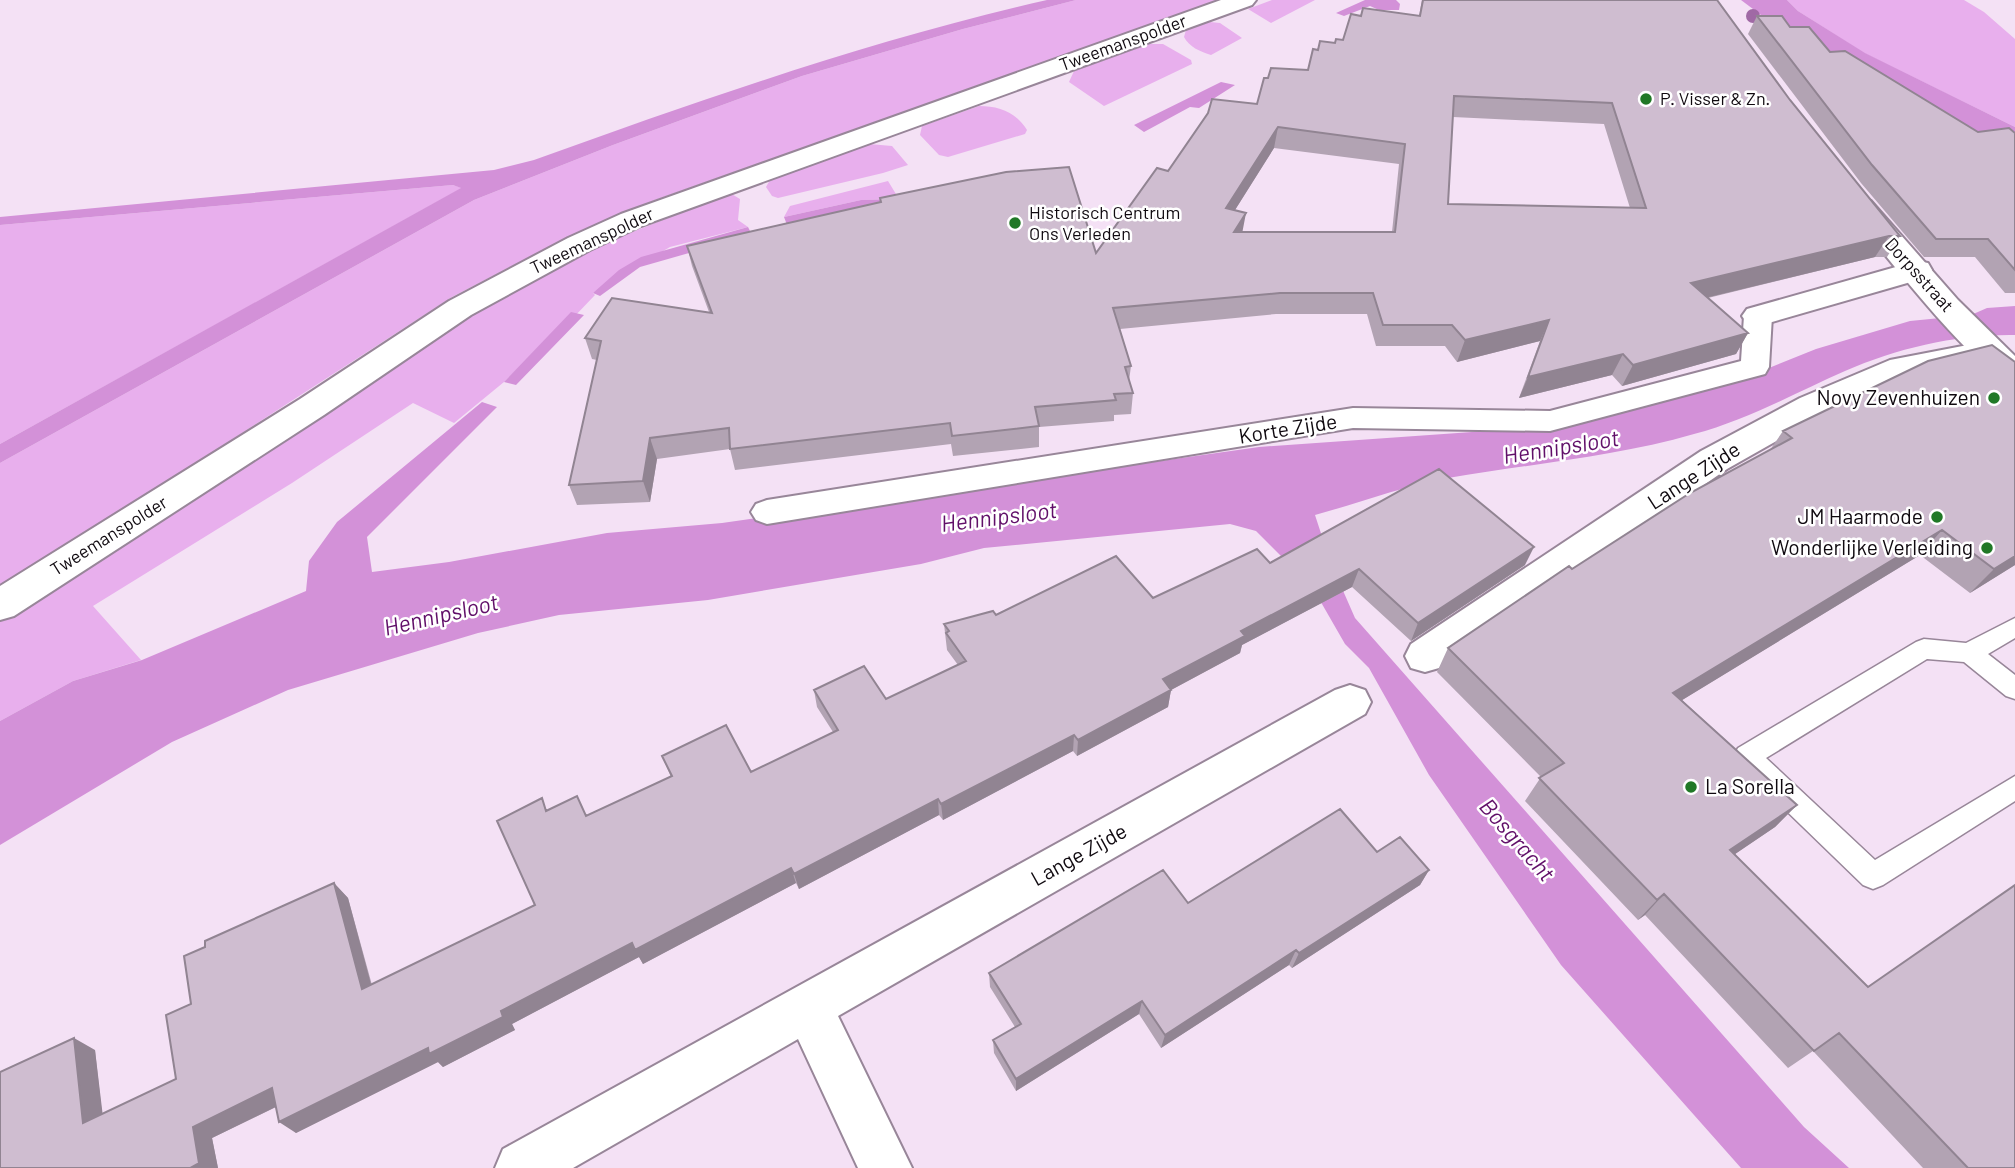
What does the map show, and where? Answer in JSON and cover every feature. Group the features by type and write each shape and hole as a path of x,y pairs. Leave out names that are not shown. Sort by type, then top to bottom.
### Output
{"street":[{"name":"Tweemanspolder","path":"0,605 312,407 460,308 579,244 632,220 1244,0"},
{"name":"Dorpsstraat","path":"1842,183 1886,239 2002,363"},
{"path":"1758,316 1917,270"},
{"name":"Korte Zijde","path":"767,512 1353,418 1550,421 1755,367 1758,316"},
{"name":"Lange Zijde","path":"1425,656 1714,460 1812,406 1902,368 2002,363"},
{"name":"Lange Zijde","path":"522,1168 1350,702"},
{"path":"807,1007 885,1168"}],"lane":[{"path":"1969,653 2015,627"},
{"path":"2015,689 1969,653 1924,649 1747,756 1873,876 2015,787"}],"shaded area":[{"path":"1076,0 1222,0 655,200 574,234 452,297 0,590 0,463 474,200 613,145 802,76 963,29"},
{"path":"1272,0 1315,0 1271,23 1248,9"},
{"path":"1787,0 1964,0 1984,12 2015,39 2015,127 1864,53 1798,11"},
{"path":"1210,22 1220,23 1242,38 1211,55 1199,51 1186,41 1186,30"},
{"path":"1149,44 1163,44 1191,60 1192,64 1104,106 1069,82 1074,71"},
{"path":"979,106 993,107 1012,114 1027,130 1025,134 948,157 939,155 920,135 922,126"},
{"path":"869,144 892,146 908,165 778,198 772,196 766,187 771,178"},
{"path":"888,181 899,199 861,200 784,217 790,206"},
{"path":"453,185 462,188 0,444 0,225"},
{"path":"730,193 740,199 738,220 748,227 670,247 593,293 595,295 572,319 571,313 504,382 454,423 413,403 292,483 93,606 141,660 73,681 0,721 0,622 213,488 447,330 520,286 595,247"}],"water":[{"path":"1047,0 1076,0 963,29 802,76 613,145 474,200 0,463 0,444 461,188 453,185 0,225 0,217 494,170 534,160 724,93 852,52"},
{"path":"1365,0 1396,0 1400,4 1399,10 1379,10 1370,6 1344,16 1336,13"},
{"path":"1741,0 1787,0 1798,11 1865,53 2015,127 2015,150 1797,42"},
{"path":"1221,82 1235,85 1199,108 1190,107 1144,132 1134,125"},
{"path":"899,199 789,230 784,217 861,200"},
{"path":"748,227 752,235 640,267 600,296 593,293 619,270 641,257"},
{"path":"2015,306 2015,335 1971,337 1907,349 1845,371 1752,414 1714,428 1633,449 1431,481 1315,515 1330,561 1355,618 1804,1127 1849,1168 1741,1168 1561,965 1429,775 1369,668 1345,644 1322,604 1291,566 1256,531 1230,524 984,548 921,564 708,600 559,615 478,633 288,690 172,742 0,845 0,721 73,681 142,660 306,591 309,561 337,522 482,402 497,407 367,537 372,572 449,562 607,533 722,523 1259,447 1587,421 1672,400 1764,370 1816,349 1910,321 1971,315 1987,308"},
{"path":"571,312 584,315 516,385 504,382"}],"building":[{"path":"1423,0 1717,0 1790,100 1900,236 1889,236 1691,283 1748,333 1633,365 1623,354 1528,377 1549,320 1465,340 1452,325 1383,325 1373,293 1280,293 1113,308 1131,366 1125,367 1133,393 1114,394 1116,400 1035,407 1039,426 952,436 950,423 730,449 729,428 650,438 643,481 569,485 601,341 585,338 612,298 712,313 687,246 881,202 880,198 1006,172 1069,167 1096,253 1157,168 1168,171 1208,113 1212,99 1257,104 1264,78 1268,78 1271,68 1308,70 1313,49 1318,50 1320,41 1335,43 1336,39 1343,40 1351,14 1361,16 1363,8 1420,16","holes":["1454,96 1612,103 1646,208 1448,204","1278,127 1405,144 1395,232 1234,232 1246,213 1226,208"]},
{"path":"1757,16 1782,16 1790,27 1809,27 1830,52 1845,51 1978,132 2009,128 2015,133 2015,270 1988,239 1936,239 1872,165"},
{"path":"1992,345 2015,362 2015,556 1994,569 1942,530 1673,693 1797,805 1730,850 1868,987 2015,885 2015,1168 1968,1168 1839,1033 1814,1051 1664,894 1657,900 1539,778 1564,763 1448,648 1569,566 1572,569 1690,493 1792,438 1783,431 1928,361"},
{"path":"1439,469 1534,547 1418,623 1359,569 1241,631 1245,636 1163,679 1171,690 1078,740 1074,735 941,804 938,799 794,874 791,868 635,950 632,943 501,1011 503,1017 429,1054 428,1048 279,1122 272,1088 193,1127 199,1163 190,1168 0,1168 0,1072 74,1038 83,1123 176,1079 166,1015 191,1004 184,956 205,947 205,941 334,883 362,989 535,905 497,821 542,798 546,811 577,796 586,816 672,776 662,756 726,725 751,772 838,730 814,690 864,666 886,699 966,661 946,633 949,631 944,624 993,611 996,615 1116,556 1153,598 1257,549 1270,563"},
{"path":"1340,809 1377,852 1400,837 1429,870 1299,953 1296,950 1165,1035 1142,1001 1016,1079 993,1040 1021,1024 989,973 1163,870 1188,903"}],"place":[{"name":"P. Visser & Zn.","path":"1646,99"},
{"name":"Historisch Centrum Ons Verleden","path":"1015,223"},
{"name":"Novy Zevenhuizen","path":"1994,398"},
{"name":"JM Haarmode","path":"1937,517"},
{"name":"Wonderlijke Verleiding","path":"1987,548"},
{"name":"La Sorella","path":"1691,787"}],"water label":[{"name":"Hennipsloot","path":"1561,447"},
{"name":"Hennipsloot","path":"999,517"},
{"name":"Hennipsloot","path":"441,615"},
{"name":"Bosgracht","path":"1517,840"}]}
